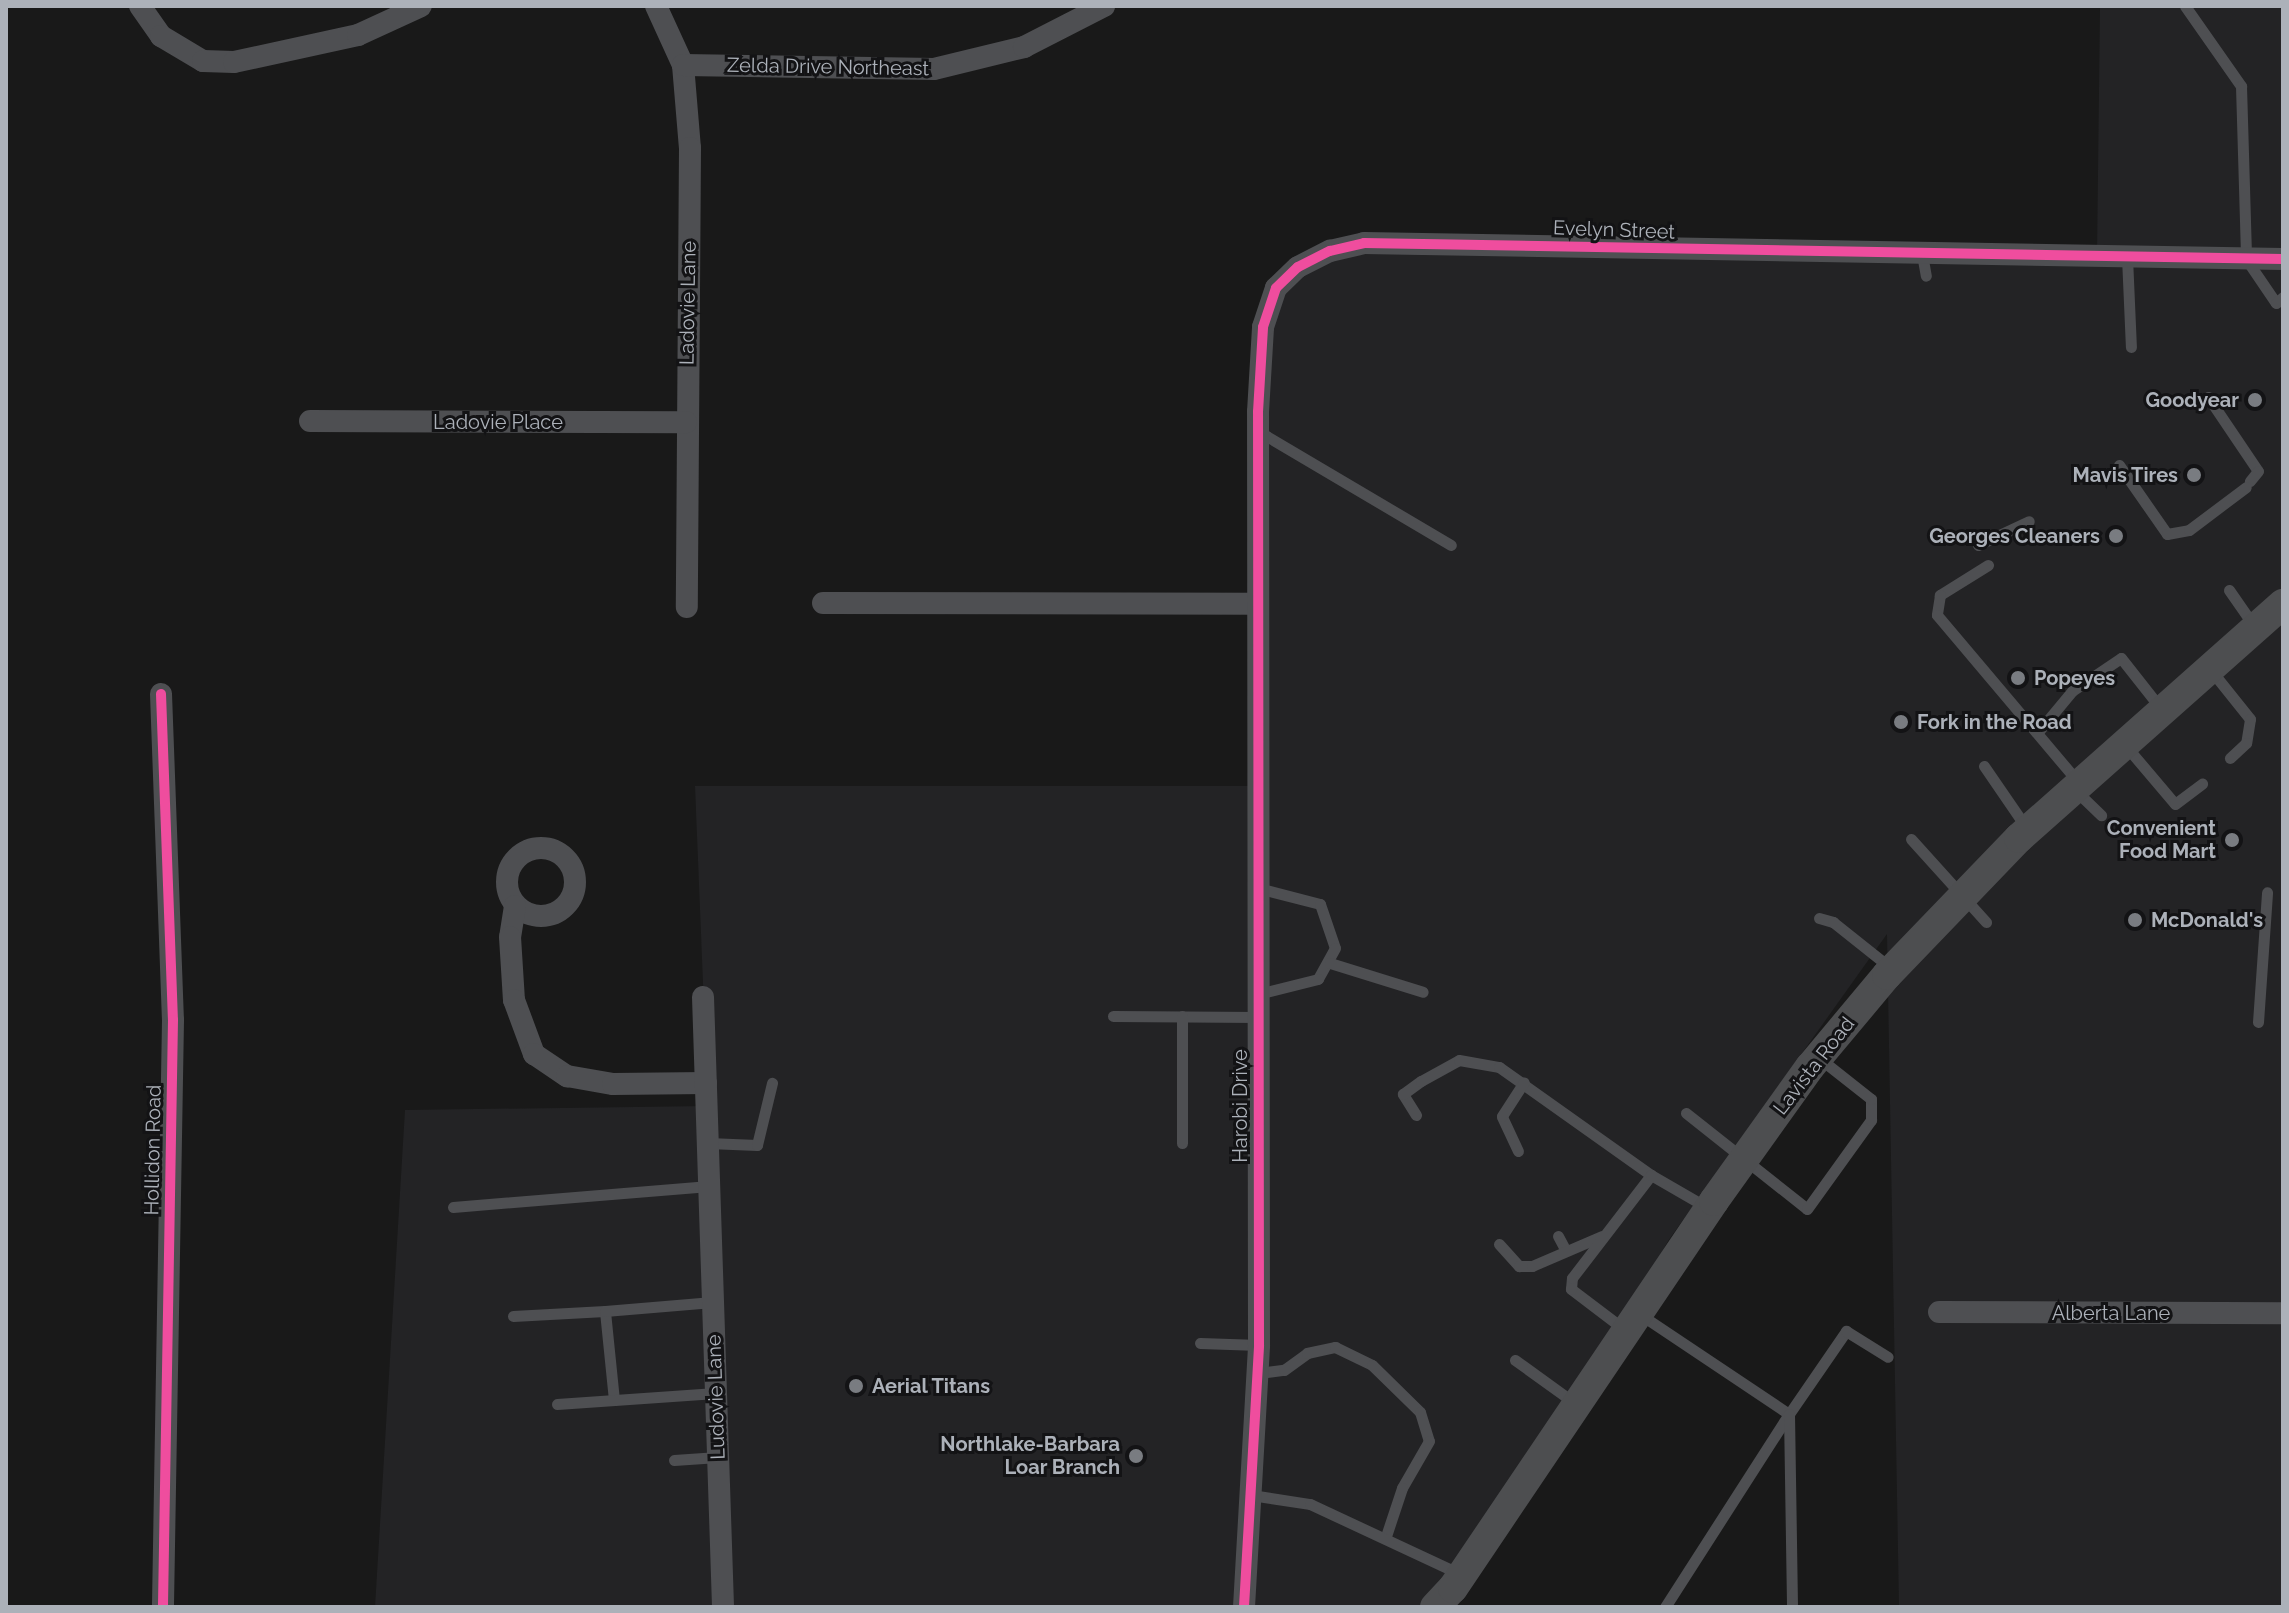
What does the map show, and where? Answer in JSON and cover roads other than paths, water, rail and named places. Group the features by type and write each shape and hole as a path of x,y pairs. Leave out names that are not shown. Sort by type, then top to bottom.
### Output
{"main road":[{"name":"Lavista Road","path":"1435,1607 1462,1575 1742,1161 1818,1057 1892,969 2028,830 2210,668 2273,619"}],"street":[{"path":"140,6 161,36 203,61 234,62 358,35 421,6"},
{"name":"Ladovie Lane","path":"656,6 683,65 690,148 687,607"},
{"name":"Zelda Drive Northeast","path":"683,65 934,69 1024,47 1104,6"},
{"name":"Evelyn Street","path":"1256,604 1258,431 1267,307 1276,288 1298,267 1330,251 1364,243 1924,265 2127,257 2283,259"},
{"name":"Ladovie Place","path":"310,421 686,422"},
{"path":"823,603 1256,604"},
{"name":"Harobi Drive","path":"1244,1607 1259,1345 1256,604"},
{"name":"Hollidon Road","path":"161,694 173,1020 163,1607"},
{"path":"515,906 510,937 514,1000 534,1054 567,1076 613,1084 706,1083"},
{"name":"Ludovie Lane","path":"703,997 723,1607"},
{"name":"Alberta Lane","path":"1939,1312 2283,1313"}],"lane":[{"path":"2185,6 2241,86 2246,259 2276,303 2283,297"},
{"path":"2127,257 2131,347"},
{"path":"2119,465 2167,534 2189,530 2248,484 2258,471 2208,397"},
{"path":"1258,431 1451,545"},
{"path":"1978,545 2029,521"},
{"path":"1988,565 1940,595 1937,615 2023,722 2038,732 2101,815"},
{"path":"2229,590 2273,619"},
{"path":"2038,732 2072,691 2121,658 2162,711"},
{"path":"2210,668 2250,719 2246,743 2230,758"},
{"path":"2125,744 2175,804 2202,784"},
{"path":"1984,766 2028,830"},
{"path":"1911,839 1961,898 1986,922"},
{"path":"1113,1016 1182,1016 1258,1006 1318,979 1330,963 1335,948 1320,904 1257,888"},
{"path":"2258,1022 2267,892"},
{"path":"1819,918 1833,922 1892,969"},
{"path":"1330,963 1423,992"},
{"path":"1182,1016 1182,1143"},
{"path":"1686,1113 1742,1161 1807,1209 1871,1120 1871,1099 1818,1057"},
{"path":"1416,1115 1403,1094 1459,1060 1499,1067 1651,1175 1709,1208"},
{"path":"1518,1151 1502,1116 1524,1082"},
{"path":"708,1143 757,1145 772,1083"},
{"path":"1651,1175 1572,1278 1571,1289 1789,1414"},
{"path":"453,1207 709,1186"},
{"path":"1558,1236 1565,1249"},
{"path":"1499,1244 1519,1266 1532,1266 1565,1249 1603,1236"},
{"path":"513,1316 713,1302"},
{"path":"605,1311 614,1400"},
{"path":"1665,1607 1846,1331 1888,1357"},
{"path":"1200,1343 1259,1345"},
{"path":"1258,1373 1284,1370 1307,1353 1335,1347 1372,1365 1420,1412 1429,1441 1402,1488 1386,1536"},
{"path":"1515,1360 1577,1404"},
{"path":"557,1404 716,1393"},
{"path":"1789,1414 1792,1607"},
{"path":"674,1460 718,1457"},
{"path":"1251,1495 1310,1504 1386,1536 1462,1575"}],"place":[{"name":"Goodyear","path":"2255,400"},
{"name":"Mavis Tires","path":"2194,475"},
{"name":"Georges Cleaners","path":"2116,536"},
{"name":"Popeyes","path":"2018,678"},
{"name":"Fork in the Road","path":"1901,722"},
{"name":"Convenient Food Mart","path":"2232,840"},
{"name":"McDonald's","path":"2135,920"},
{"name":"Aerial Titans","path":"856,1386"},
{"name":"Northlake-Barbara Loar Branch","path":"1136,1456"}]}
